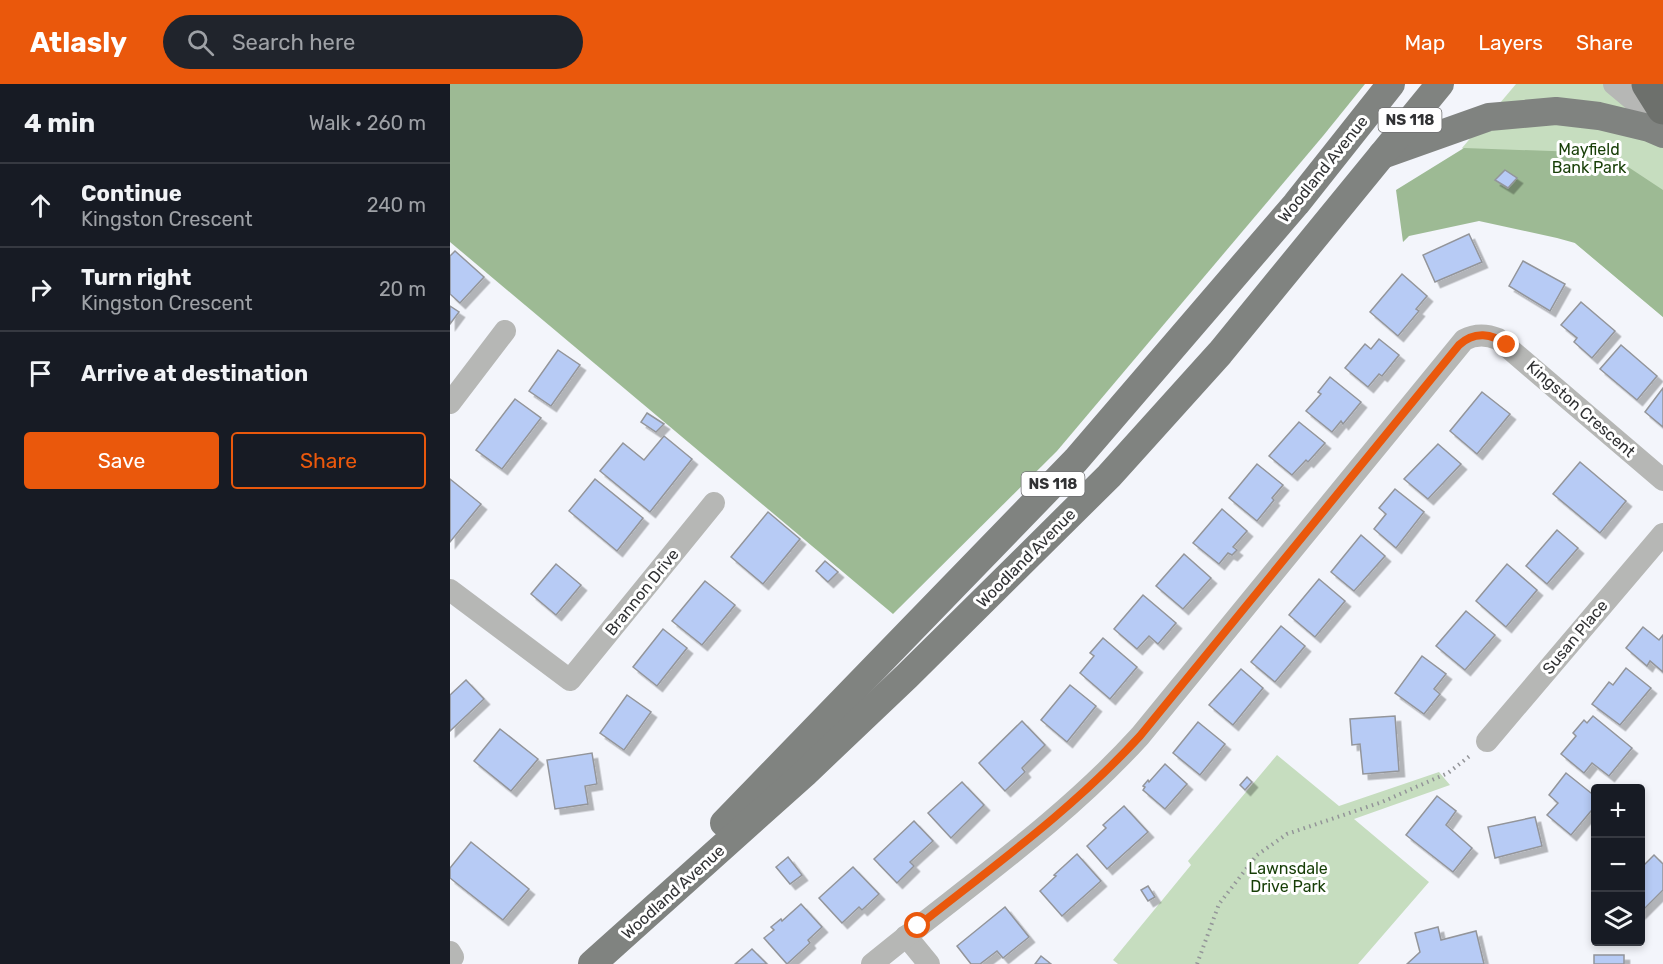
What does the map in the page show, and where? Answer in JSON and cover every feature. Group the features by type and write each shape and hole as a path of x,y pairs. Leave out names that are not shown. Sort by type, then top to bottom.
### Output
{"highway":[{"path":"1648,84 1663,108"}],"main road":[{"name":"Woodland Avenue","path":"592,964 735,811 1076,460 1296,204 1391,84"},
{"name":"Woodland Avenue","path":"592,964 805,774 1109,476 1220,353 1440,84"},
{"path":"1380,156 1489,117 1556,111 1599,116 1649,128 1663,134"}],"street":[{"path":"1614,84 1663,125"},
{"path":"450,402 505,331"},
{"name":"Kingston Crescent","path":"872,964 1044,826 1110,768 1140,736 1464,340 1477,335 1498,339 1663,480"},
{"name":"Brannon Drive","path":"450,590 570,680 714,503"},
{"name":"Susan Place","path":"1487,741 1663,534"},
{"path":"906,936 929,964"}],"path":[{"path":"1197,964 1219,904 1257,855 1287,834 1382,802 1448,774 1487,741"}],"green space":[{"path":"450,84 1365,84 1057,451 893,614 450,242"},
{"name":"Mayfield Bank Park","path":"1516,84 1663,84 1663,317 1462,148"},
{"path":"1464,148 1607,153 1663,190 1663,317 1575,243 1479,221 1409,236 1403,242 1396,190"},
{"name":"Lawnsdale Drive Park","path":"1277,755 1339,806 1439,772 1450,785 1354,819 1429,882 1358,964 1118,964 1113,960 1191,865 1188,861"}],"building":[{"path":"1505,170 1517,178 1508,188 1495,180"},
{"path":"1469,234 1482,262 1435,282 1423,255"},
{"path":"455,251 484,277 460,303 450,294 450,256"},
{"path":"1523,261 1565,284 1550,311 1509,286"},
{"path":"1402,274 1427,296 1416,309 1419,311 1398,336 1370,312"},
{"path":"1581,302 1615,331 1592,358 1574,342 1577,338 1561,325"},
{"path":"450,306 459,312 450,324"},
{"path":"1379,339 1399,355 1382,376 1379,374 1368,387 1345,368 1365,344 1371,349"},
{"path":"1621,345 1657,376 1637,400 1600,369"},
{"path":"558,350 580,365 551,406 529,391"},
{"path":"1330,377 1361,402 1343,424 1341,421 1332,432 1306,411 1321,394 1318,392"},
{"path":"1663,388 1663,427 1645,412"},
{"path":"1482,392 1510,414 1477,454 1450,431"},
{"path":"515,399 541,418 502,469 476,450"},
{"path":"647,413 664,424 656,432 641,422"},
{"path":"1299,422 1325,443 1308,462 1306,460 1292,475 1269,456"},
{"path":"664,436 692,459 650,512 600,471 623,443 644,460"},
{"path":"1438,444 1461,464 1428,499 1404,479"},
{"path":"1580,462 1626,501 1600,533 1553,494"},
{"path":"1257,464 1283,485 1257,521 1229,498"},
{"path":"450,479 481,504 450,542"},
{"path":"595,479 643,518 617,551 569,511"},
{"path":"1395,489 1424,512 1396,548 1374,529 1386,514 1379,508"},
{"path":"1222,509 1247,531 1233,547 1237,550 1232,555 1228,553 1219,564 1193,543"},
{"path":"768,512 800,539 763,584 731,557"},
{"path":"1557,530 1578,548 1547,584 1526,566"},
{"path":"1361,535 1385,556 1354,591 1331,572"},
{"path":"1184,554 1211,578 1183,609 1156,586"},
{"path":"825,561 838,572 828,582 816,571"},
{"path":"556,564 581,585 556,615 531,594"},
{"path":"1507,564 1537,590 1506,627 1476,601"},
{"path":"1319,579 1345,601 1315,637 1289,615"},
{"path":"705,581 735,605 702,645 672,621"},
{"path":"1143,595 1176,623 1158,644 1149,636 1137,649 1114,629"},
{"path":"1466,611 1495,635 1465,670 1436,646"},
{"path":"1281,626 1305,646 1275,682 1251,662"},
{"path":"1643,627 1659,640 1663,635 1663,672 1650,661 1647,666 1626,648"},
{"path":"663,629 687,648 657,686 633,667"},
{"path":"1103,638 1137,667 1110,699 1080,673 1094,656 1090,653"},
{"path":"1422,656 1446,674 1434,689 1440,694 1424,714 1395,693"},
{"path":"1626,668 1651,688 1620,725 1592,704 1609,682 1613,685"},
{"path":"1241,669 1263,688 1233,725 1209,705"},
{"path":"466,680 484,699 450,731 450,695"},
{"path":"1070,685 1096,706 1067,742 1041,720"},
{"path":"627,695 651,712 624,750 600,733"},
{"path":"1395,716 1399,771 1363,774 1360,744 1352,745 1350,719"},
{"path":"1593,716 1632,748 1609,776 1592,763 1584,773 1561,754 1576,736 1573,733 1584,720 1587,723"},
{"path":"1022,721 1045,745 1022,768 1025,772 1005,791 979,763"},
{"path":"1198,722 1225,744 1200,775 1173,753"},
{"path":"500,729 538,759 511,791 474,761"},
{"path":"592,753 597,784 585,786 588,804 555,809 547,760"},
{"path":"1165,764 1187,784 1165,809 1143,790 1145,787 1143,786"},
{"path":"1566,773 1591,793 1591,811 1571,835 1547,815 1558,803 1549,795"},
{"path":"1247,777 1252,782 1245,790 1240,785"},
{"path":"962,782 984,805 951,838 928,813"},
{"path":"1437,796 1456,811 1446,825 1472,848 1453,872 1406,835"},
{"path":"1124,806 1148,832 1107,869 1087,846 1106,828 1103,825"},
{"path":"1535,817 1542,846 1495,858 1488,827"},
{"path":"914,821 933,841 910,862 914,866 897,883 874,859"},
{"path":"471,842 529,889 503,920 450,878 450,868"},
{"path":"1077,854 1101,881 1062,916 1040,891"},
{"path":"1654,855 1663,864 1663,890 1645,908 1645,892 1645,864"},
{"path":"788,857 802,875 790,884 776,867"},
{"path":"853,867 879,894 862,910 859,907 842,923 819,898"},
{"path":"1148,886 1155,897 1148,901 1141,890"},
{"path":"801,904 822,927 808,940 810,943 787,964 764,938 774,930 771,927 781,919 782,921"},
{"path":"1005,907 1029,937 1003,958 997,951 980,964 971,964 957,946"},
{"path":"1438,927 1441,940 1476,931 1484,964 1407,964 1420,952 1415,933"},
{"path":"752,949 767,964 735,964"},
{"path":"1594,955 1624,955 1624,964 1594,964"},
{"path":"1041,956 1051,964 1035,964"}],"route":[{"path":"918,926 1091,787 1140,736 1464,340 1484,335 1492,336 1507,345"}]}
